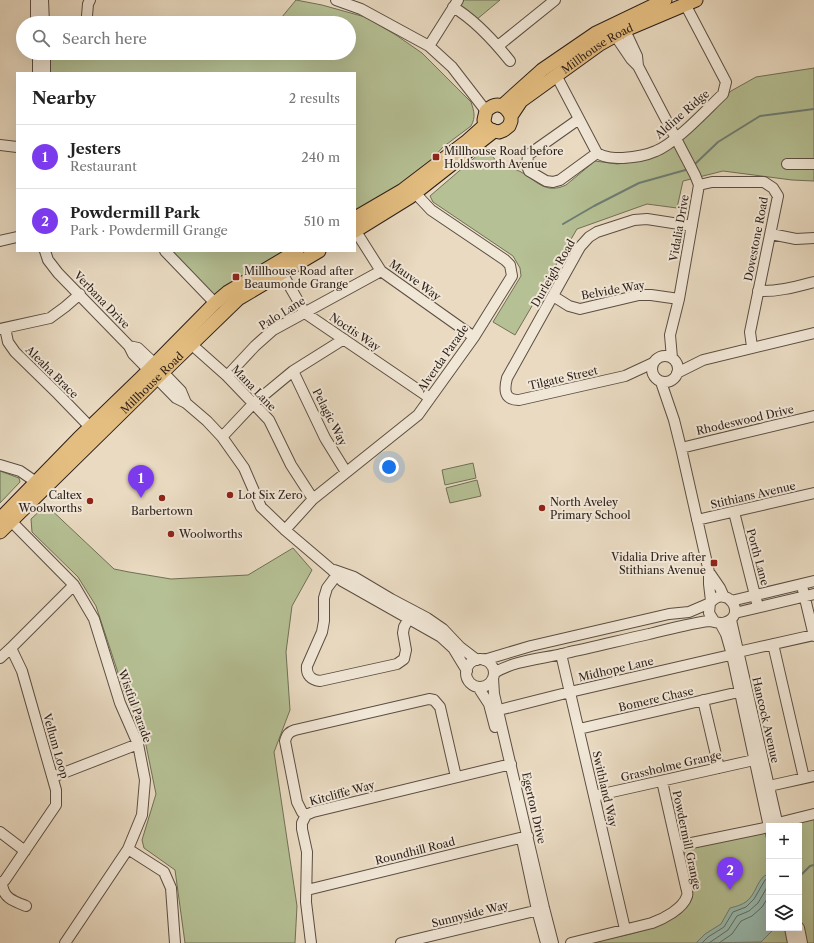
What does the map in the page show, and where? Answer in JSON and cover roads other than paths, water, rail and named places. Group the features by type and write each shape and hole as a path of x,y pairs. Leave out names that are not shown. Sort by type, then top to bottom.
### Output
{"main road":[{"name":"Millhouse Road","path":"489,128 499,132 504,130 511,121 511,116 521,101 600,44 617,28 665,0"},
{"name":"Millhouse Road","path":"494,107 542,70 596,32 617,28 690,2"},
{"path":"489,128 484,120 494,107 508,109 511,116"},
{"name":"Millhouse Road","path":"356,229 415,193 489,128"},
{"name":"Millhouse Road","path":"356,217 403,190 466,142 489,128"},
{"name":"Millhouse Road","path":"5,518 156,371 215,304 228,292 295,252"},
{"name":"Millhouse Road","path":"0,532 5,518 36,482 90,427 156,371 191,344 238,299 317,252"}],"street":[{"path":"36,0 36,16"},
{"path":"42,0 43,16"},
{"path":"88,16 88,4 90,0"},
{"path":"336,0 361,9 429,46 452,67 465,84 494,107"},
{"path":"498,46 555,0"},
{"name":"Aldine Ridge","path":"597,153 603,157 621,158 640,157 657,151 676,138 723,94 726,82 690,2"},
{"path":"429,46 455,4 498,46 510,61"},
{"path":"617,28 637,56 638,66 697,180"},
{"path":"38,60 38,72"},
{"path":"45,60 45,72"},
{"path":"556,75 597,153 560,180 553,182 546,181 529,170 527,166 528,155 579,119"},
{"path":"0,145 16,147"},
{"path":"787,164 814,164"},
{"name":"Vidalia Drive","path":"655,361 670,335 679,299 692,226 697,180"},
{"name":"Dovestone Road","path":"697,180 712,182 764,182 774,188 778,196 750,332 752,348"},
{"name":"Alverda Parade","path":"285,530 313,500 418,415 474,337 512,276 510,265 505,260 431,210 415,193"},
{"name":"Durleigh Road","path":"507,396 505,388 507,378 580,247 589,237 597,232 634,220 648,219 692,226"},
{"name":"Mauve Way","path":"356,232 381,271 474,337"},
{"path":"771,234 796,239 814,238"},
{"path":"0,241 16,237"},
{"name":"Verbana Drive","path":"45,252 48,260 58,273 129,346 133,354 156,371"},
{"path":"166,252 215,304"},
{"name":"Palo Lane","path":"227,376 255,346 273,330 381,271"},
{"name":"Noctis Way","path":"282,273 305,313 430,398"},
{"path":"758,291 768,292 782,290 814,282"},
{"path":"3,329 50,318 80,294"},
{"name":"Belvide Way","path":"553,296 569,306 580,309 639,295 679,299"},
{"name":"Aleaha Brace","path":"3,329 14,352 90,427"},
{"path":"717,622 709,613 708,608 711,602 709,572 681,448 671,413 658,380 652,371 655,361 664,356 673,360 703,360 814,333"},
{"name":"Vidalia Drive","path":"670,335 673,360"},
{"path":"222,437 253,404 294,371 344,339"},
{"name":"Mana Lane","path":"191,344 227,376 269,420 291,465 313,500"},
{"path":"671,413 672,389 677,367 673,360"},
{"path":"658,380 668,382 676,375 703,360"},
{"name":"Tilgate Street","path":"507,396 514,400 520,400 625,376 655,361"},
{"name":"Egerton Drive","path":"156,371 181,391 186,403 207,421 222,437 244,468 261,507 285,530 336,572 342,581 443,629 460,647 491,665 494,675 494,694 546,943"},
{"name":"Pelagic Way","path":"294,371 325,438 346,472"},
{"name":"Tilgate Street","path":"625,376 658,380"},
{"name":"Rhodeswood Drive","path":"681,448 814,416"},
{"path":"0,465 20,471 36,482"},
{"name":"Stithians Avenue","path":"697,520 814,493"},
{"name":"Porth Lane","path":"734,512 758,607"},
{"name":"Wistful Parade","path":"5,518 74,585 94,619 120,703 138,744 145,780 142,815 128,849 65,943"},
{"path":"336,572 325,593 322,632 307,666 306,672 310,678 320,681 397,664 404,659 406,650 403,633 411,615"},
{"path":"709,572 728,599 734,604 733,616"},
{"path":"467,671 472,662 531,646 670,614 689,612 711,602 717,597 728,599 756,595 814,581"},
{"path":"802,584 809,595 814,636"},
{"path":"0,658 74,585"},
{"path":"478,687 488,685 494,675 505,666 511,664 690,624 717,622 724,623 733,616 758,607 809,595"},
{"name":"Egerton Drive","path":"411,615 441,637 452,648 467,671 468,680 470,683 478,687 489,704 508,764"},
{"name":"Hancock Avenue","path":"733,616 739,692 754,760 774,823"},
{"name":"Hancock Avenue","path":"717,622 726,634 736,654 769,786 775,823"},
{"name":"Midhope Lane","path":"498,710 773,644 814,636"},
{"path":"769,786 809,777 773,644"},
{"name":"Vellum Loop","path":"1,883 56,805 56,790 53,777 22,671 11,648"},
{"name":"Swithland Way","path":"561,654 625,929"},
{"name":"Bomere Chase","path":"579,729 739,692"},
{"path":"306,815 302,812 297,802 285,741 286,735 295,730 428,699 434,700 440,707 456,777"},
{"path":"703,700 719,768"},
{"path":"53,777 138,744"},
{"name":"Grassholme Grange","path":"594,796 754,760"},
{"name":"Kitcliffe Way","path":"311,943 306,902 307,852 302,829 302,823 306,815 508,764"},
{"name":"Powdermill Grange","path":"571,943 638,927 665,918 685,901 687,895 686,887 662,781"},
{"path":"782,823 814,814"},
{"path":"677,846 766,827"},
{"path":"0,832 25,851"},
{"name":"Roundhill Road","path":"307,890 525,837"},
{"path":"128,849 164,872 171,888 175,943"},
{"path":"1,883 2,890 12,901 26,906"},
{"name":"Egerton Drive","path":"540,909 553,943"},
{"name":"Sunnyside Way","path":"401,943 540,909"},
{"path":"791,931 793,943"},
{"path":"800,931 802,943"}],"water":[{"path":"766,875 766,931 772,931 761,942 696,943 705,934 721,924 730,908 746,902 762,878"}],"waterway":[{"path":"694,165 718,142 760,116 814,109"},
{"path":"563,224 639,183 689,169"},
{"path":"802,874 810,866 814,865"}],"place":[{"name":"Millhouse Road before Holdsworth Avenue","path":"436,157"},
{"name":"Millhouse Road after Beaumonde Grange","path":"236,277"},
{"name":"Lot Six Zero","path":"230,495"},
{"name":"Jesters","path":"141,498"},
{"name":"Barbertown","path":"162,498"},
{"name":"Caltex Woolworths","path":"90,501"},
{"name":"North Aveley Primary School","path":"542,508"},
{"name":"Woolworths","path":"171,534"},
{"name":"Vidalia Drive after Stithians Avenue","path":"714,563"},
{"name":"Powdermill Park","path":"730,890"}]}
